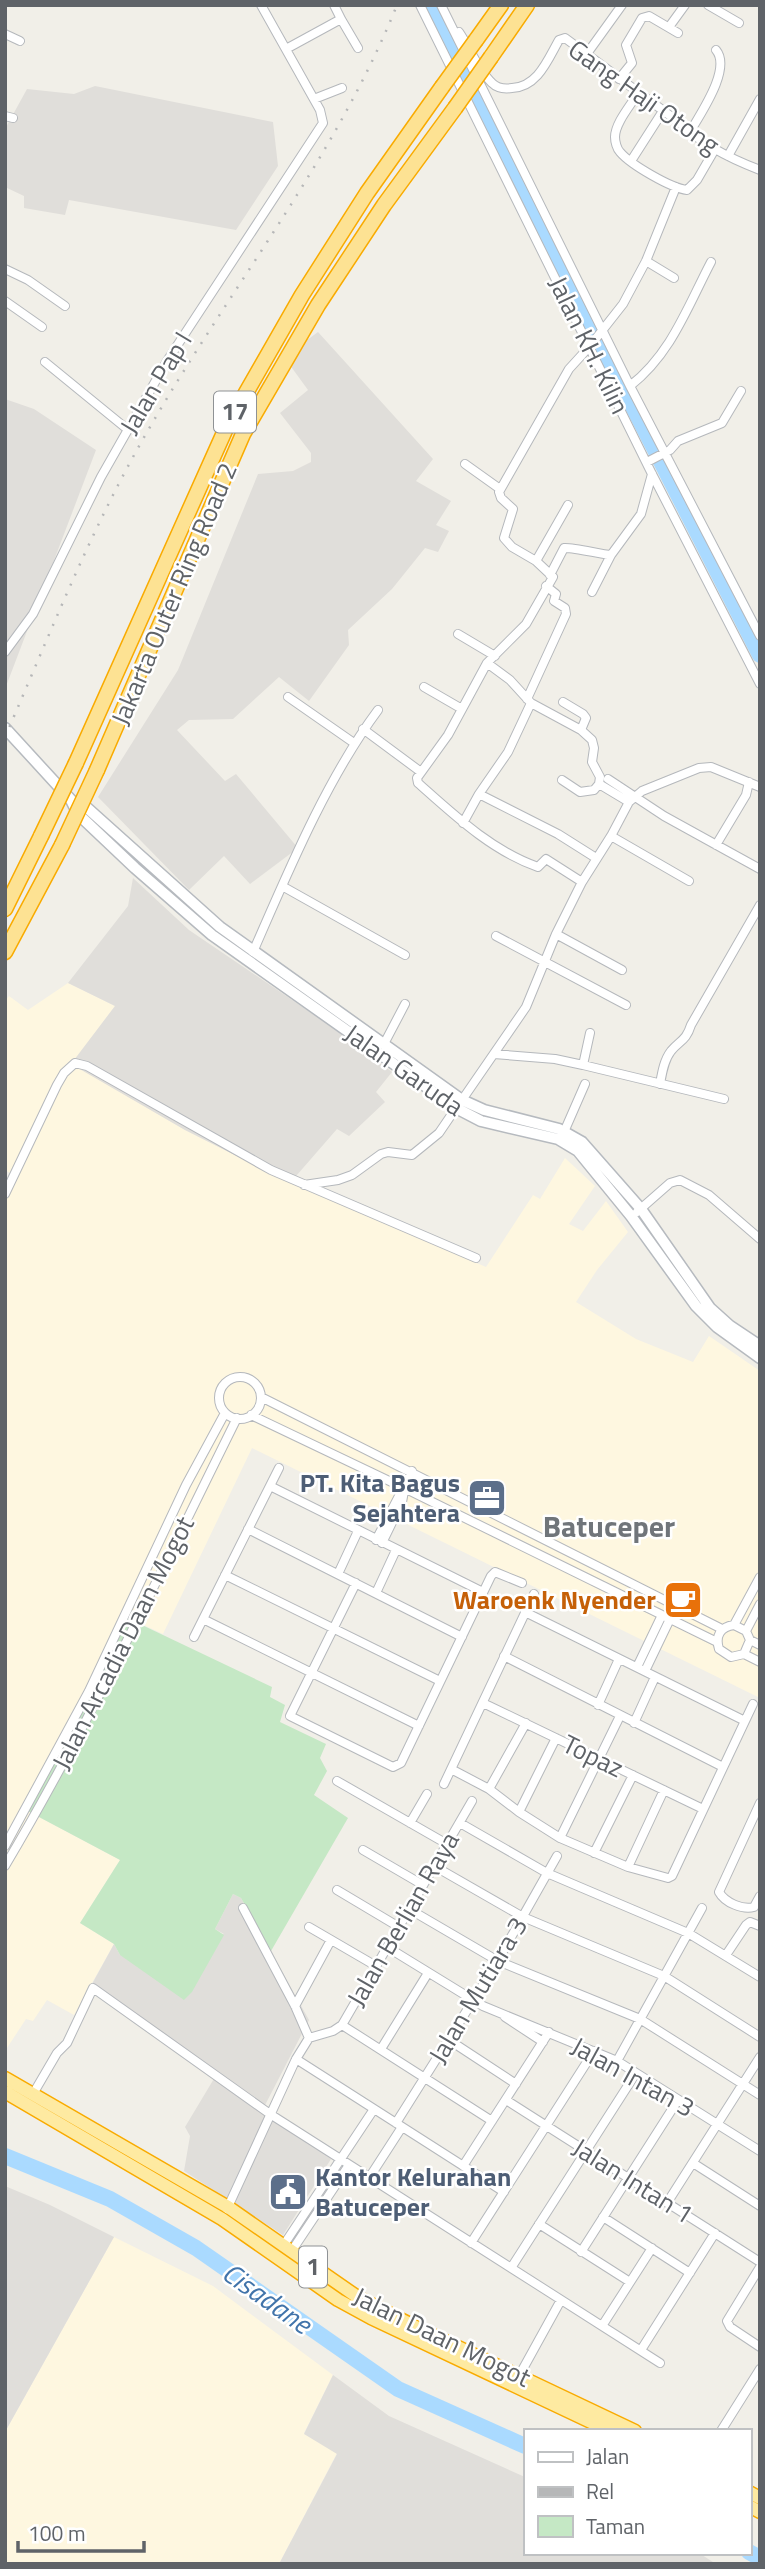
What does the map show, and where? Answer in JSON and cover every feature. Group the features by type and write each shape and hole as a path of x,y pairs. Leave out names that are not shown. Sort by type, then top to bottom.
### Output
{"highway":[{"name":"Jakarta Outer Ring Road 2","path":"5,909 76,763 227,426 302,295 368,193 501,5"},
{"name":"Jakarta Outer Ring Road 2","path":"5,952 62,845 97,770 243,434 318,305 384,205 527,5"},
{"name":"Jalan Daan Mogot","path":"5,2078 225,2213 338,2300 405,2336 606,2429"},
{"name":"Jalan Daan Mogot","path":"5,2092 225,2213 380,2309 631,2429"}],"main road":[{"name":"Jalan Garuda","path":"5,728 71,800 78,814 135,868 216,931 459,1104 564,1132 582,1142 710,1308 730,1326 760,1346"},
{"name":"Jalan Garuda","path":"71,800 85,806 144,859 216,931 253,951 331,1013"},
{"path":"135,868 144,859"},
{"name":"Jalan Garuda","path":"360,1034 384,1044 481,1121 558,1139 578,1152 636,1212 696,1307 717,1327 760,1358"}],"street":[{"path":"261,5 314,99 342,88"},
{"path":"334,5 358,48"},
{"name":"Jalan KH. Kilin","path":"420,5 592,344 760,636"},
{"name":"Jalan KH. Kilin","path":"440,5 630,386 656,457 652,474 756,667 760,684"},
{"path":"586,55 622,5"},
{"path":"669,27 685,5"},
{"path":"708,5 739,23"},
{"path":"619,79 632,63 627,44 642,18 649,16 678,33"},
{"path":"286,49 341,19"},
{"name":"Gang Haji Otong","path":"454,30 461,34 490,82 506,89 529,84 538,76 561,38 565,38 715,149 760,170"},
{"path":"5,34 20,41"},
{"path":"690,132 719,79 721,57 716,50"},
{"path":"638,93 616,130 615,137 618,150 631,162 676,187 687,190 715,149"},
{"name":"Jalan Pap I","path":"5,652 33,614 127,429 167,361 323,123 314,99"},
{"path":"728,156 760,99"},
{"path":"631,162 663,111"},
{"path":"582,882 546,859 538,867 521,861 463,823 418,783 417,778 448,735 487,663 526,624 553,577 504,538 513,509 501,498 500,489 569,369 623,304 646,261 676,187"},
{"path":"646,261 674,278"},
{"path":"630,386 648,372 664,353 710,262"},
{"path":"5,269 28,280 65,306"},
{"path":"5,301 42,327"},
{"path":"45,362 127,429"},
{"path":"656,457 678,441 722,423 741,391"},
{"path":"465,464 500,489"},
{"path":"592,592 611,555 641,514 652,474"},
{"path":"536,561 568,505"},
{"path":"550,575 565,548 611,555"},
{"path":"463,823 508,752 566,614 565,608 554,601 556,594 546,586"},
{"path":"458,634 495,656"},
{"path":"487,663 510,680 529,701 581,730 592,740 592,762 600,777 599,784 588,792 580,792 562,780"},
{"path":"424,687 462,709"},
{"path":"288,697 354,743"},
{"path":"563,702 586,718 581,730"},
{"path":"253,951 327,793 354,743 378,710"},
{"path":"363,729 421,772"},
{"path":"304,1185 352,1175 388,1152 412,1155 439,1133 526,1007 543,963 582,882 632,799 699,768 711,767 760,787"},
{"path":"608,779 632,799"},
{"path":"716,845 746,795 749,782"},
{"path":"599,784 632,799 760,869"},
{"path":"480,794 558,834 596,858"},
{"path":"611,836 688,881"},
{"path":"282,886 405,955"},
{"path":"660,1084 671,1051 687,1038 691,1025 760,905"},
{"path":"556,934 622,970"},
{"path":"496,936 626,1005"},
{"path":"384,1044 405,1004"},
{"path":"583,1065 590,1033"},
{"path":"494,1054 555,1059 724,1099"},
{"path":"5,1194 57,1085 64,1073 75,1063 87,1066 271,1170 476,1258"},
{"path":"564,1132 585,1084"},
{"path":"636,1212 670,1183 680,1180 709,1195 760,1239"},
{"path":"717,1642 251,1416 237,1418 225,1413 220,1405 222,1386 228,1380 245,1377 255,1384 261,1397 722,1629 734,1625 760,1577"},
{"path":"251,1416 261,1397"},
{"name":"Jalan Arcadia Daan Mogot","path":"5,1846 89,1691 186,1485 225,1413"},
{"name":"Jalan Arcadia Daan Mogot","path":"5,1866 62,1766 141,1615 237,1418"},
{"path":"194,1637 279,1468"},
{"path":"379,1541 412,1471"},
{"path":"270,1486 483,1591"},
{"path":"248,1529 462,1637"},
{"path":"338,1574 358,1531"},
{"path":"376,1593 396,1549"},
{"path":"356,1583 290,1716 393,1767 401,1763 491,1576 495,1572 522,1583"},
{"path":"225,1575 440,1681"},
{"path":"444,1784 534,1594"},
{"path":"746,1631 760,1604"},
{"path":"525,1612 746,1721"},
{"path":"641,1669 666,1617"},
{"path":"203,1619 419,1726"},
{"path":"734,1625 746,1631 750,1640 760,1645"},
{"path":"722,1629 717,1642 719,1649 731,1657 744,1654 760,1662"},
{"path":"744,1654 750,1640"},
{"path":"504,1656 723,1767"},
{"path":"598,1704 619,1658"},
{"path":"634,1723 654,1677"},
{"name":"Topaz","path":"483,1703 703,1808"},
{"path":"451,1769 489,1789 560,1838 628,1867 663,1878 672,1876 753,1704"},
{"path":"560,1838 620,1716"},
{"path":"489,1789 526,1723"},
{"path":"519,1812 556,1738"},
{"path":"594,1853 633,1775"},
{"path":"337,1781 447,1844"},
{"path":"628,1867 664,1790"},
{"path":"410,1823 426,1794"},
{"name":"Jalan Berlian Raya","path":"472,1801 342,2025 492,2121"},
{"path":"760,1803 719,1892 723,1898 746,1909 754,1907 760,1896"},
{"path":"460,1823 547,1873 688,1933 760,1977"},
{"path":"363,1850 423,1885"},
{"name":"Jalan Mutiara 3","path":"369,2178 425,2077 498,1961 557,1856"},
{"path":"435,1866 523,1917 664,1976 760,2037"},
{"path":"337,1890 399,1927"},
{"path":"243,1908 310,2038"},
{"path":"617,2061 702,1908"},
{"path":"409,1909 498,1961 640,2019 760,2095"},
{"path":"726,1955 746,1925 750,1922 760,1926"},
{"path":"309,1927 376,1966"},
{"path":"295,2006 331,1940"},
{"path":"387,1947 474,2001 501,2012 508,2020 543,2042"},
{"path":"381,2049 428,1973"},
{"path":"33,2094 57,2053 66,2043 93,1988 270,2115 660,2363"},
{"name":"Jalan Intan 3","path":"501,2012 617,2061 760,2151"},
{"path":"225,2213 296,2059 310,2038 342,2025"},
{"path":"463,2166 549,2032"},
{"path":"449,2040 516,2084"},
{"path":"471,2243 594,2051"},
{"path":"667,2203 760,2057"},
{"path":"296,2059 504,2192"},
{"path":"511,2268 636,2073"},
{"name":"Jalan Intan 1","path":"506,2100 760,2264"},
{"path":"581,2252 678,2100"},
{"path":"287,2249 318,2193 374,2109"},
{"path":"693,2163 760,2206"},
{"path":"287,2249 349,2165"},
{"path":"318,2193 327,2198"},
{"path":"603,2217 690,2273"},
{"path":"539,2224 630,2282"},
{"path":"641,2350 715,2233"},
{"path":"602,2326 652,2248"},
{"path":"760,2264 727,2321 730,2327 760,2347"},
{"path":"519,2376 561,2300"},
{"path":"722,2429 760,2369"}],"shaded area":[{"path":"95,86 273,122 278,166 236,230 69,200 65,215 24,208 24,196 5,187 5,129 27,89 74,94"},
{"path":"318,332 433,459 416,481 451,501 436,525 449,531 438,552 425,548 392,589 348,630 349,645 309,701 279,677 233,719 189,720 177,730 225,781 236,774 298,848 250,884 224,856 189,890 98,797 178,670 258,474 293,471 311,462 311,453 280,413 308,390 284,357"},
{"path":"5,399 34,409 96,450 5,689"},
{"path":"133,878 189,930 329,1025 392,1072 376,1092 385,1102 349,1136 337,1129 290,1183 185,1130 71,1064 115,1006 68,983 128,906"},
{"path":"68,983 115,1006 72,1064 185,1130 290,1183 486,1267 533,1195 540,1199 565,1158 595,1186 569,1224 583,1231 606,1201 628,1232 597,1270 576,1302 636,1339 693,1362 709,1336 760,1371 760,1698 252,1448 163,1634 122,1615 22,1808 120,1860 80,1923 114,1944 74,2015 47,2000 33,2021 26,2019 5,2051 5,1193 13,1175 5,1170 5,1001 9,996 28,1010"},
{"path":"233,1894 241,1898 309,2020 263,2109 331,2159 283,2235 184,2171 190,2136 185,2127 218,2072 92,1984 114,1944 120,1955 224,1934 215,1929"},
{"path":"5,2186 114,2237 5,2432"},
{"path":"114,2237 213,2286 333,2375 304,2433 337,2453 279,2564 5,2564 5,2432"},
{"path":"333,2375 389,2416 524,2477 524,2555 702,2555 716,2564 279,2564 337,2454 304,2434"}],"green space":[{"path":"121,1615 272,1687 270,1697 285,1705 280,1722 326,1744 320,1758 327,1771 314,1795 348,1818 271,1951 241,1898 233,1894 215,1929 224,1935 192,1992 184,2000 120,1955 114,1944 80,1923 120,1860 22,1808 89,1683"}],"waterway":[{"path":"431,5 760,655"},
{"name":"Cisadane","path":"5,2156 110,2199 196,2248 398,2389 524,2446"},
{"name":"Cisadane","path":"751,2553 760,2558"}],"railway":[{"path":"5,737 68,591 119,483 204,338 309,176 371,64 397,5"}],"place":[{"name":"PT. Kita Bagus Sejahtera","path":"487,1498"},
{"name":"Waroenk Nyender","path":"683,1600"},
{"name":"Kantor Kelurahan Batuceper","path":"288,2192"}],"district":[{"name":"Batuceper","path":"609,1527"}]}
